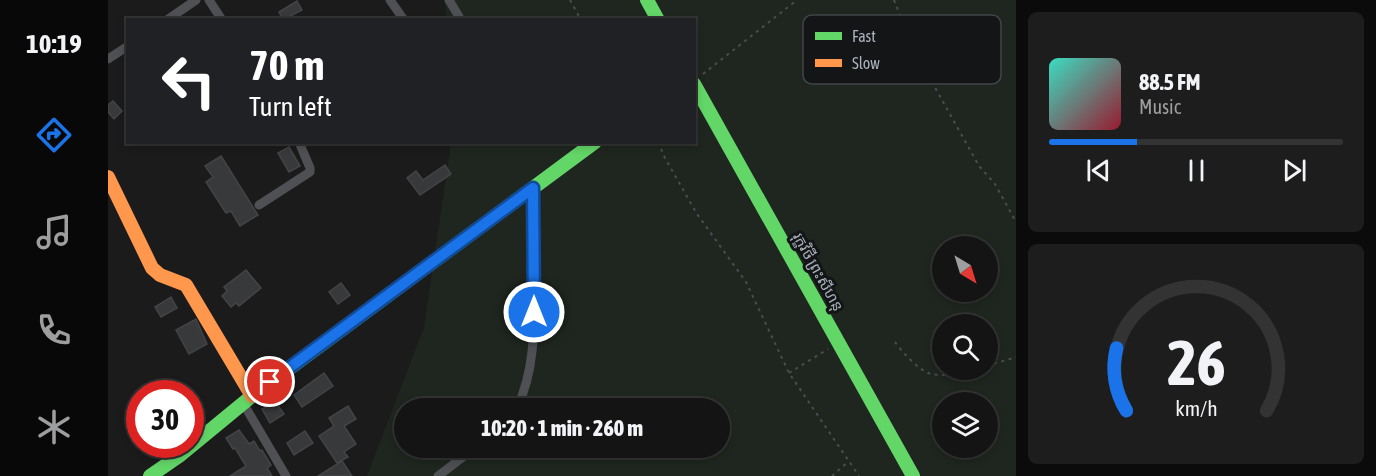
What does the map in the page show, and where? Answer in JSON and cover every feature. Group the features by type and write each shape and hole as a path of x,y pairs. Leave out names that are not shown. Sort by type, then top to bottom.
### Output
{"street":[{"path":"170,18 196,0"},
{"path":"209,0 221,18"},
{"path":"390,0 403,18"},
{"path":"449,0 460,18"},
{"path":"647,0 657,18"},
{"path":"108,59 126,47"},
{"name":"រុក្ខវិថី ព្រះសីហនុ","path":"698,79 838,342 913,476"},
{"path":"259,205 310,172 300,144"},
{"path":"150,476 179,456 247,399 592,144"},
{"path":"108,177 152,268 161,277 186,285 286,476"},
{"path":"521,398 527,382 534,332 533,188"},
{"path":"438,476 462,458"}],"path":[{"path":"570,0 580,18"},
{"path":"698,79 797,0"},
{"path":"894,0 900,15"},
{"path":"933,84 979,166 995,184 1016,222"},
{"path":"659,144 697,214 746,282 789,373 859,476"},
{"path":"789,373 838,342"},
{"path":"895,342 904,355 932,374"},
{"path":"998,363 1016,357"},
{"path":"832,476 849,461"}],"shaded area":[{"path":"444,0 1016,0 1016,476 367,476 394,405 394,458 730,458 730,398 397,398 424,327 451,144 696,144 696,18 447,18"}],"building":[{"path":"297,1 302,10 287,18 282,18 279,12"},
{"path":"113,101 122,111 114,119 108,112 108,105"},
{"path":"289,147 300,166 289,172 278,153"},
{"path":"221,156 258,215 240,226 231,211 226,213 206,182 213,177 205,166"},
{"path":"445,165 451,174 420,195 407,178 416,171 423,180"},
{"path":"246,270 261,288 239,306 236,303 231,307 222,296 227,291 224,287"},
{"path":"341,283 350,295 338,304 329,292"},
{"path":"171,297 177,308 161,317 155,307"},
{"path":"196,319 207,344 189,354 176,330"},
{"path":"324,373 333,386 302,407 294,395"},
{"path":"275,401 284,414 270,423 262,409"},
{"path":"348,406 356,419 344,426 356,444 344,452 348,457 337,463 319,436 334,426 329,418"},
{"path":"239,430 249,444 254,441 260,451 262,450 271,465 267,468 272,476 230,476 246,466 226,438"},
{"path":"305,431 313,443 294,455 287,443"},
{"path":"342,461 352,476 318,476"}],"traffic: fast":[{"path":"647,0 657,18"},
{"path":"696,88 913,476"},
{"path":"150,476 179,456 252,396 592,144"}],"traffic: slow":[{"path":"108,177 152,268 160,275 186,285 252,396"}],"route":[{"path":"270,382 533,188 534,312"}]}
